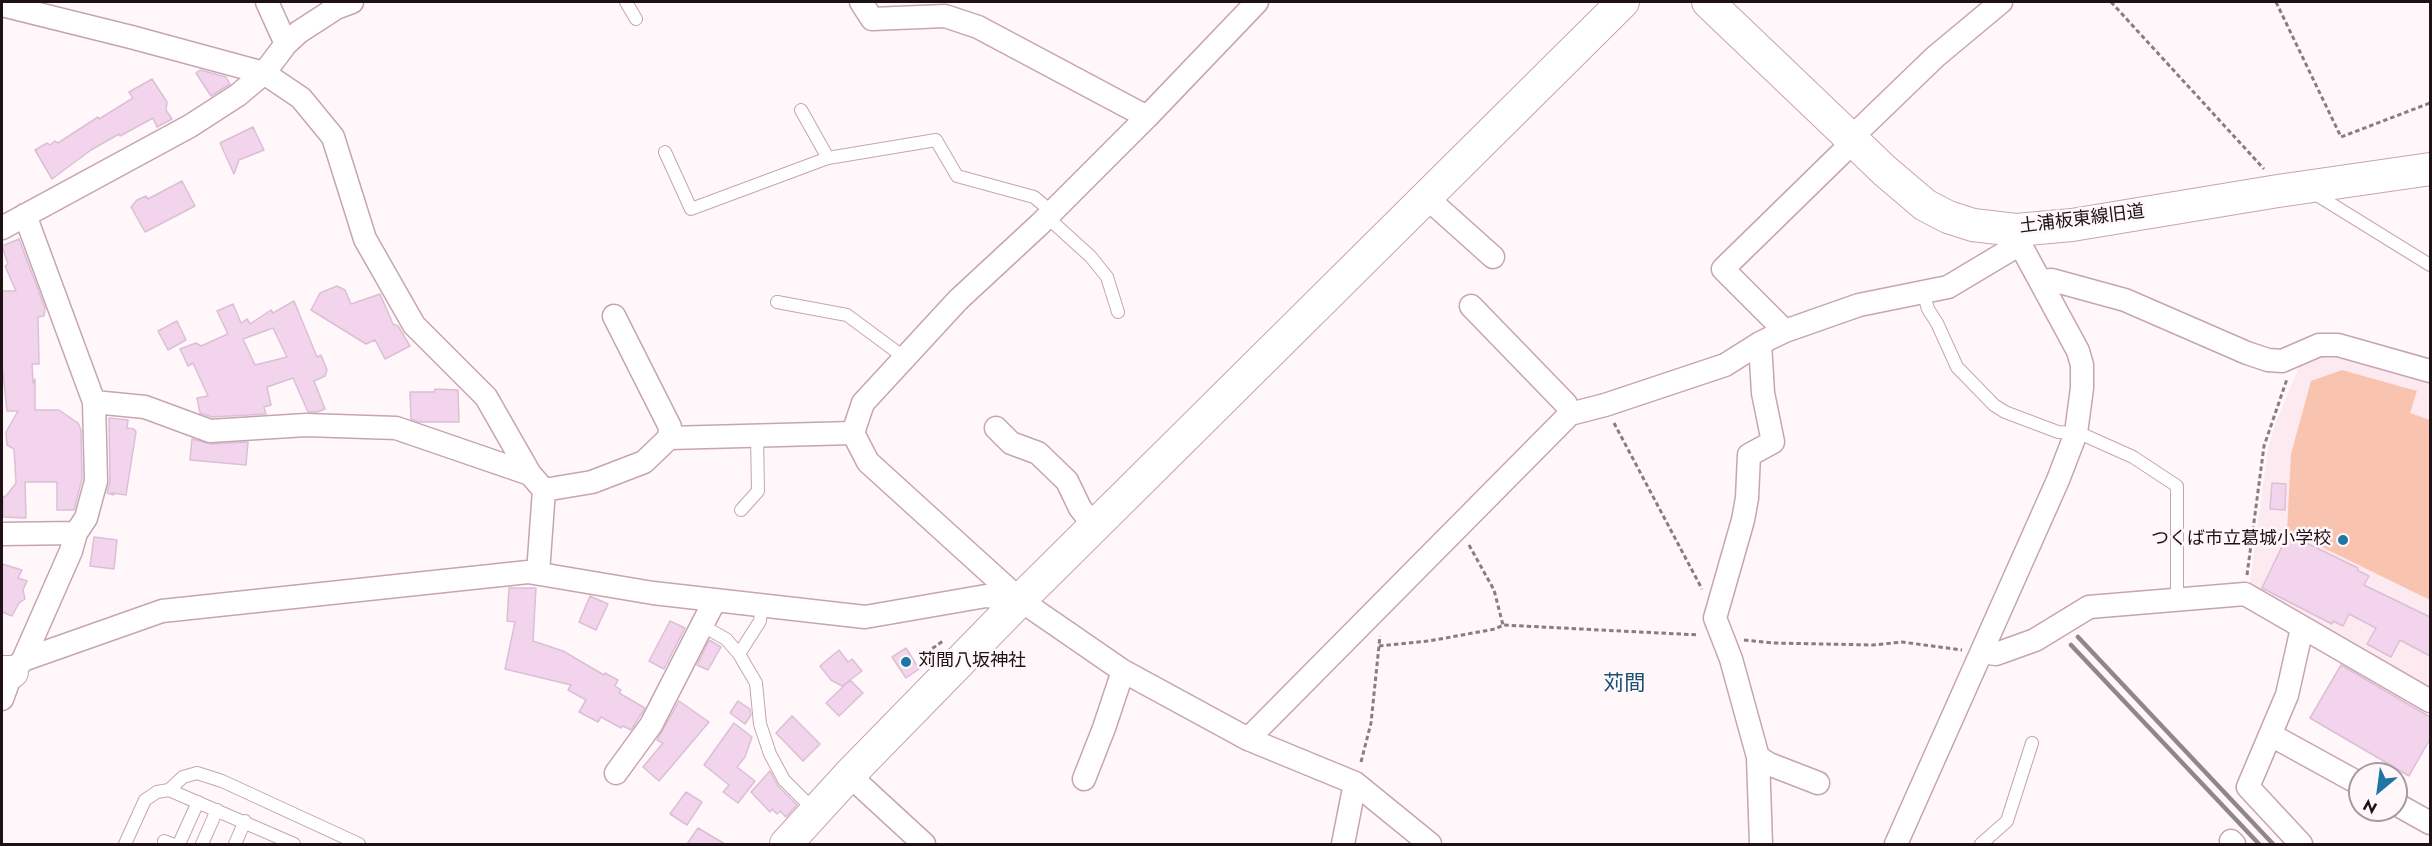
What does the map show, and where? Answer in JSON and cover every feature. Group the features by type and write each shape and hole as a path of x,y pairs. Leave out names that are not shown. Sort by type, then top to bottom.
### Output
{"street":[{"path":"267,2 286,44"},
{"path":"2,228 190,126 238,95 264,73 286,44 299,32 336,8 352,2"},
{"path":"861,2 872,19 945,16 978,27 1147,117"},
{"path":"1257,2 1050,214 958,300 863,403 853,433 868,462 1020,600 1123,671 1248,739 1355,783 1430,844"},
{"path":"786,844 849,775 1020,600 1623,2"},
{"name":"土浦板東線旧道","path":"1708,2 1925,205 1948,217 2018,237 2072,225 2430,169"},
{"path":"1785,331 1723,269 1935,57 2001,2"},
{"path":"2,5 264,73 301,98 333,137 365,239 414,325 486,397 537,482 538,573"},
{"path":"1426,197 1493,257"},
{"path":"9,676 71,551 76,533 86,518 96,481 94,402 25,215"},
{"path":"1248,739 1570,414 1605,405 1725,365 1760,343 1785,331 1859,304 1948,287 2018,237 2078,351 2082,365 2082,388 2076,433 2058,480 1896,844"},
{"path":"2041,281 2052,280 2126,300 2268,360 2282,361 2319,345 2338,345 2430,371"},
{"path":"1471,306 1566,404 1570,414"},
{"path":"94,402 145,407 210,431 306,426 396,428 537,482 592,482 644,462 669,438 670,427 614,316"},
{"path":"1760,343 1763,393 1773,442 1749,455 1747,498 1719,627 1758,757 1761,844"},
{"path":"996,428 1011,443 1038,453 1067,481 1080,508 1095,526"},
{"path":"669,438 853,433"},
{"path":"2,534 76,533"},
{"path":"9,676 162,610 528,572 653,593 865,617 986,596 1020,600"},
{"path":"1982,652 1996,654 2035,640 2089,607 2245,594 2430,701"},
{"path":"616,773 651,726 715,600"},
{"path":"2301,844 2248,787 2287,695 2302,628"},
{"path":"1084,779 1123,671"},
{"path":"2271,735 2348,777"},
{"path":"1758,757 1769,764 1818,783"},
{"path":"849,775 924,844"},
{"path":"1343,844 1355,783"},
{"path":"2408,811 2430,823"}],"lane":[{"path":"627,2 636,19"},
{"path":"801,110 828,158"},
{"path":"665,152 691,209 828,158 936,140 957,176 1034,196 1091,257 1107,278 1118,312"},
{"path":"2291,189 2430,266"},
{"path":"1923,292 1928,309 1957,367 1994,405 2005,412 2058,432 2076,433 2133,457 2160,472 2177,486 2177,599"},
{"path":"777,302 847,315 905,358"},
{"path":"741,510 758,491 757,436"},
{"path":"739,654 760,621 762,605"},
{"path":"703,626 726,639 739,654 756,683 760,724 770,754 784,780 816,812"},
{"path":"1981,844 2007,821 2032,743"},
{"path":"170,790 183,777 197,773 222,781 359,844"},
{"path":"125,844 145,800 157,792 170,790 294,844"},
{"path":"179,844 198,802"},
{"path":"202,844 218,810"},
{"path":"235,844 245,822"}],"path":[{"path":"2111,2 2268,174 2291,189"},
{"path":"2276,2 2341,137 2430,103"},
{"path":"2245,594 2264,447 2295,356"},
{"path":"1605,405 1685,554 1719,627"},
{"path":"1459,525 1494,590 1503,626"},
{"path":"1355,783 1371,723 1380,629 1374,611"},
{"path":"1379,646 1429,641 1503,626 1719,627 1773,644 1873,645 1902,642 1982,652"}],"shaded area":[{"name":"つくば市立葛城小学校","path":"2324,353 2430,379 2430,695 2249,590 2268,448 2276,422 2302,360"},
{"path":"2342,370 2417,391 2410,413 2430,420 2430,600 2287,530 2291,454 2311,381"}],"building":[{"path":"200,70 226,77 230,84 211,96 196,73"},
{"path":"152,79 167,102 166,110 172,119 157,127 153,118 120,136 119,134 91,150 52,179 35,150 47,143 50,145 55,141 58,143 98,117 99,119 133,98 129,92"},
{"path":"253,127 264,150 239,160 234,174 220,143"},
{"path":"182,181 195,206 145,232 131,207 137,200 146,196 148,199"},
{"path":"19,239 45,308 44,316 38,317 39,364 32,364 33,383 35,379 35,410 59,410 78,423 81,430 82,479 74,510 57,510 57,482 25,482 26,518 3,517 3,497 16,483 14,449 7,445 6,432 18,411 7,411 2,364 2,291 16,291 5,266 8,264 2,246"},
{"path":"337,286 345,290 351,304 380,294 393,324 398,326 410,346 385,359 375,340 366,344 311,310 320,293"},
{"path":"294,301 317,357 321,355 327,370 325,376 314,381 325,409 308,412 293,378 267,387 271,405 264,407 266,414 212,417 200,413 197,398 208,396 193,363 188,366 180,349 196,343 201,346 228,334 217,311 233,304 241,323 247,319 250,324 271,310 273,313","holes":["273,328 287,357 255,365 243,339"]},
{"path":"177,321 186,340 168,350 158,331"},
{"path":"435,389 458,390 459,422 419,422 411,419 410,392 434,392"},
{"path":"109,418 128,420 127,428 134,429 136,432 126,495 107,493 110,481"},
{"path":"192,439 211,444 248,442 246,465 190,460"},
{"path":"2272,483 2286,484 2285,510 2270,509"},
{"path":"2288,534 2358,568 2357,570 2369,576 2364,585 2430,617 2430,656 2400,640 2391,657 2367,644 2376,628 2349,614 2343,626 2333,621 2332,624 2262,588"},
{"path":"94,537 117,540 114,569 90,566"},
{"path":"2,564 22,570 18,578 27,581 23,590 25,599 19,603 12,616 2,612"},
{"path":"509,588 536,588 533,641 563,651 604,675 605,673 618,680 615,686 621,690 619,693 645,708 631,730 623,726 621,728 601,717 598,722 579,712 586,700 568,690 571,685 505,669 515,622 507,621"},
{"path":"590,596 608,604 596,630 579,622"},
{"path":"670,621 685,628 664,669 649,661"},
{"path":"709,640 721,647 708,670 697,665"},
{"name":"苅間八坂神社","path":"906,648 919,669 906,678 892,657"},
{"path":"839,650 848,662 852,659 862,671 842,686 831,680 820,666"},
{"path":"2341,665 2430,717 2430,739 2409,776 2408,762 2385,762 2310,718"},
{"path":"850,680 863,693 839,716 826,703"},
{"path":"679,701 709,722 659,781 643,767 663,743 657,740"},
{"path":"738,701 750,709 751,715 745,724 730,713"},
{"path":"792,716 820,744 803,761 776,733"},
{"path":"734,723 752,737 745,757 737,767 755,781 738,803 723,792 729,785 704,765"},
{"path":"770,771 778,786 797,805 786,817 780,811 777,814 772,809 770,812 751,792"},
{"path":"686,792 702,802 687,825 670,814"},
{"path":"698,828 725,844 687,844"}],"railway":[{"path":"2078,637 2273,844"},
{"path":"2071,645 2259,844"}],"place":[{"name":"つくば市立葛城小学校","path":"2343,540"},
{"name":"苅間八坂神社","path":"906,662"}],"district":[{"name":"苅間","path":"1624,685"}]}
